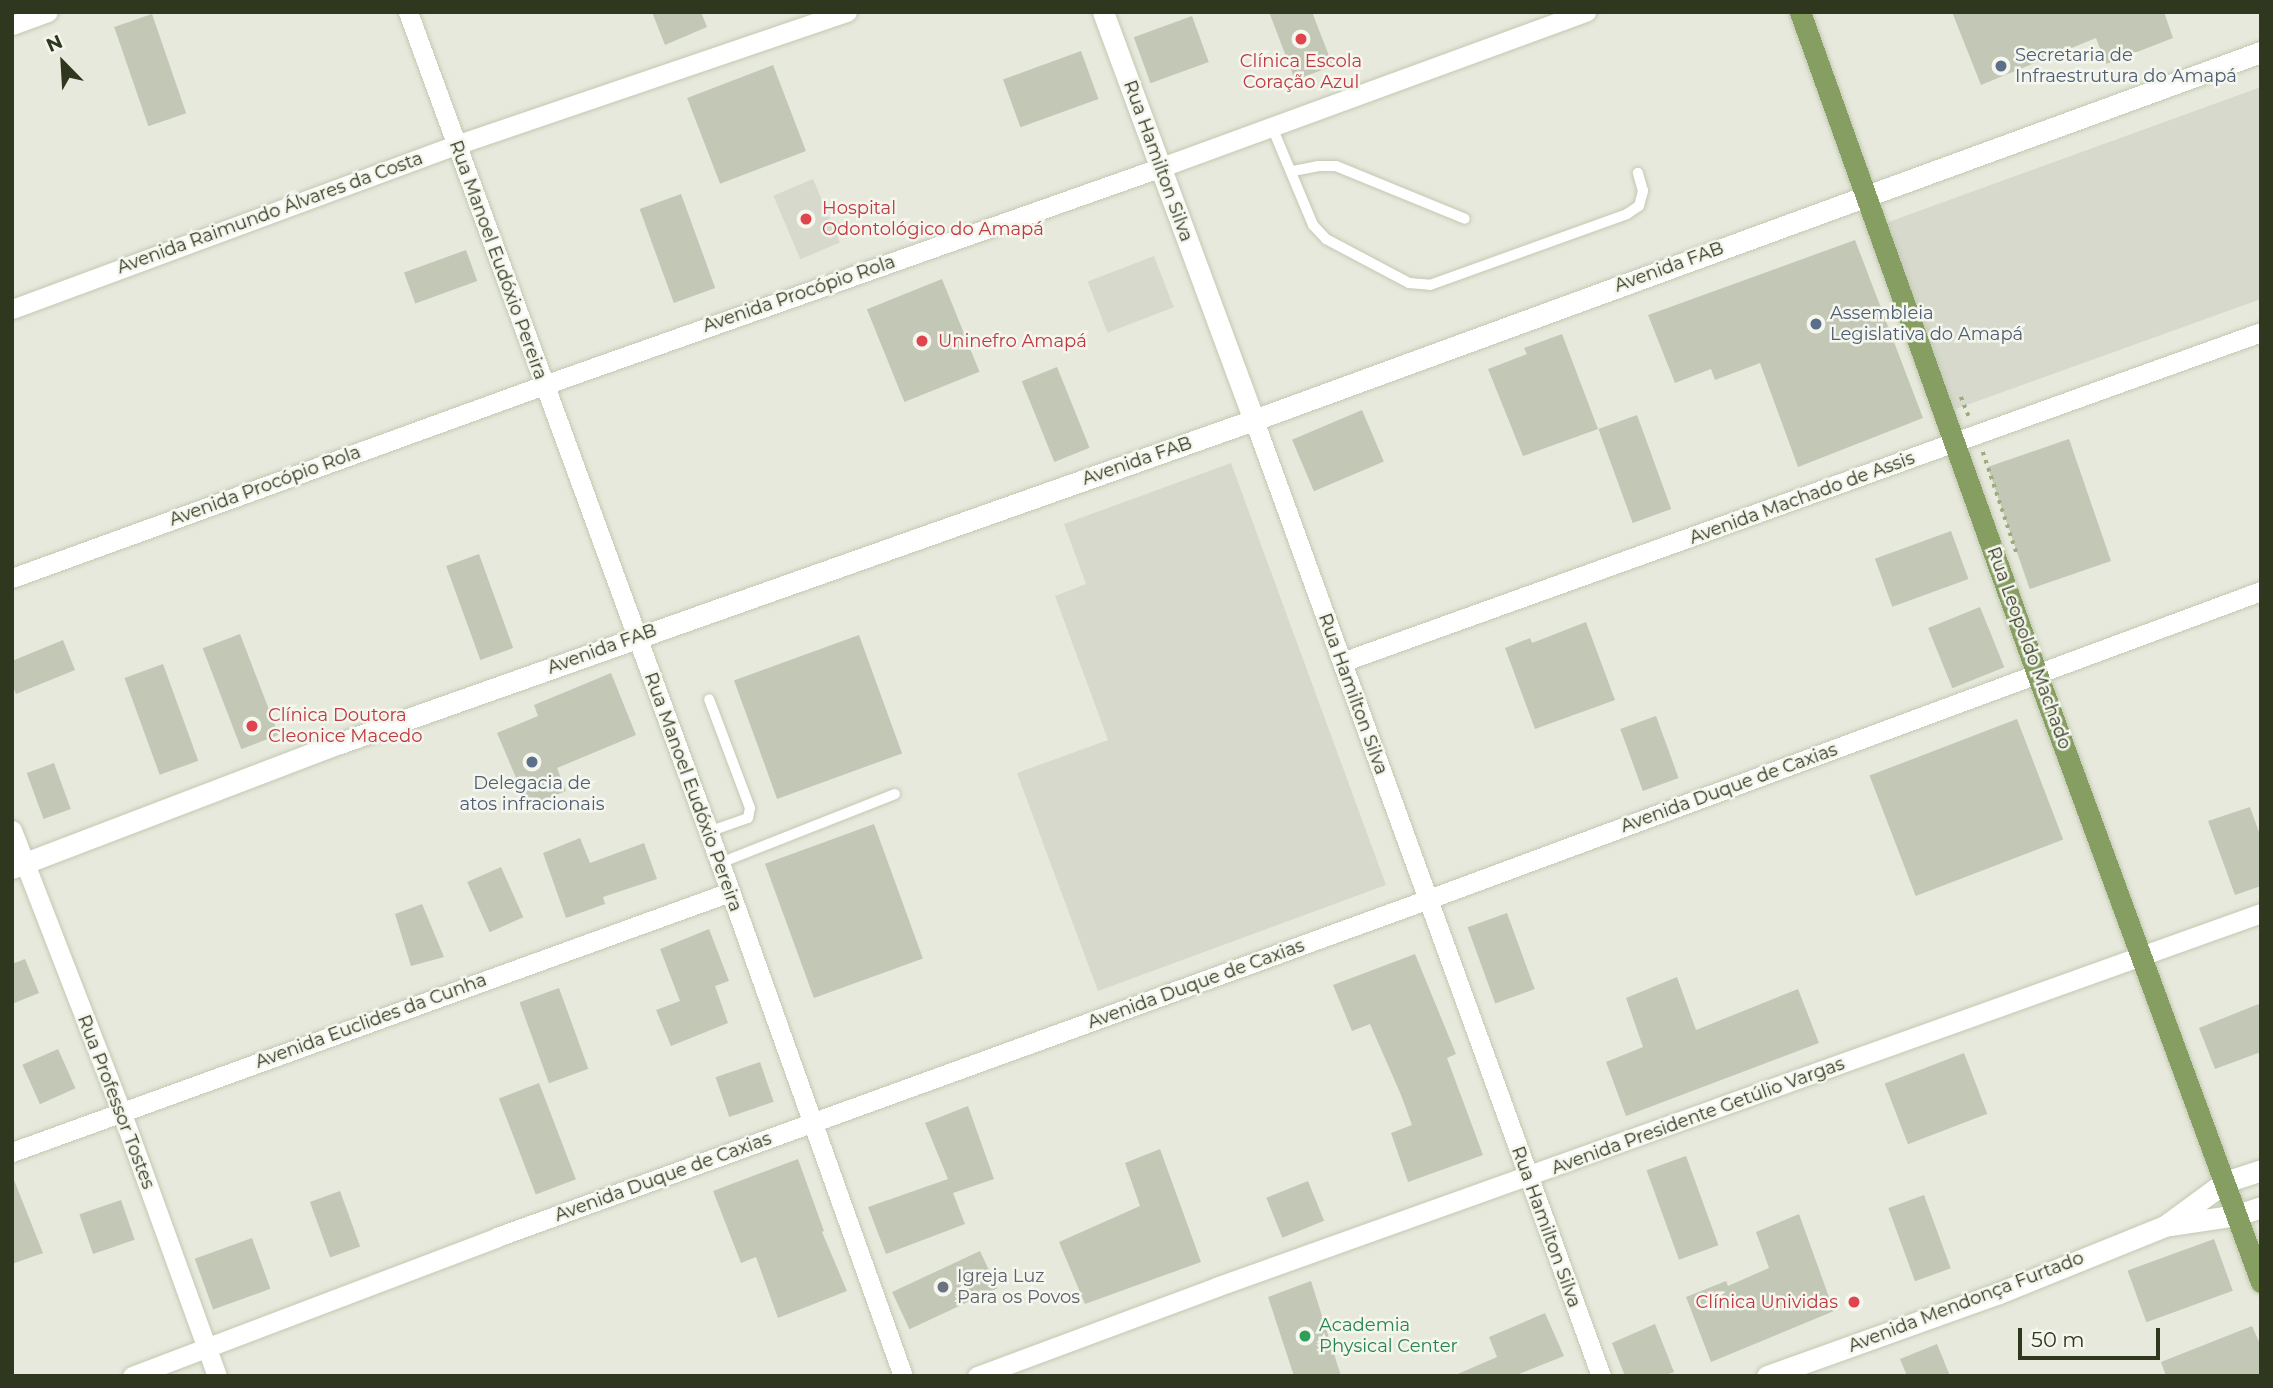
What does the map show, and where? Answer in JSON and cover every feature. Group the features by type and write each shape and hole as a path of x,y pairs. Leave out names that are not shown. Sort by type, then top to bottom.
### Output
{"main road":[{"name":"Rua Hamilton Silva","path":"1103,12 1254,420"},
{"name":"Rua Leopoldo Machado","path":"1800,12 1957,442 2037,674 2261,1282"},
{"name":"Avenida FAB","path":"18,865 340,743 1254,420 1866,194 2261,52"},
{"name":"Avenida Mendonça Furtado","path":"2165,1226 2225,1182 2261,1170"},
{"name":"Avenida Mendonça Furtado","path":"1767,1376 1999,1293 2165,1226 2237,1215 2261,1207"}],"street":[{"path":"12,25 48,12"},
{"name":"Rua Manoel Eudóxio Pereira","path":"408,12 730,891 903,1376"},
{"name":"Avenida Raimundo Álvares da Costa","path":"12,309 456,145 847,12"},
{"name":"Avenida Procópio Rola","path":"12,578 544,384 1159,168 1587,12"},
{"name":"Avenida Machado de Assis","path":"1342,662 2261,332"},
{"name":"Rua Hamilton Silva","path":"1254,420 1601,1376"},
{"name":"Avenida Duque de Caxias","path":"132,1376 496,1237 1426,900 2261,591"},
{"name":"Rua Professor Tostes","path":"12,830 18,865 121,1111 217,1376"},
{"name":"Avenida Euclides da Cunha","path":"12,1152 730,891"},
{"name":"Avenida Presidente Getúlio Vargas","path":"977,1376 2261,914"}],"lane":[{"path":"1272,127 1314,225 1326,239 1409,283 1430,285 1627,214 1639,206 1643,191 1638,173"},
{"path":"1293,171 1335,166 1465,219"},
{"path":"708,832 748,818 750,808 709,699"},
{"path":"719,863 895,794"}],"shaded area":[{"path":"2261,87 2261,299 1950,411 1883,224"},
{"name":"Hospital Odontológico do Amapá","path":"813,179 840,243 800,259 773,196"},
{"path":"1154,256 1174,307 1107,333 1088,281"},
{"path":"1231,463 1386,885 1098,991 1017,773 1108,740 1055,596 1086,584 1064,524"}],"building":[{"path":"652,12 701,12 707,27 665,45"},
{"name":"Clínica Escola Coração Azul","path":"1269,12 1312,12 1333,66 1295,80"},
{"name":"Secretaria de Infraestrutura do Amapá","path":"1952,12 2164,12 2173,38 2106,64 2096,38 1981,85"},
{"path":"152,14 186,113 148,126 114,27"},
{"path":"1192,16 1209,62 1150,83 1134,37"},
{"path":"1081,51 1098,99 1020,127 1003,79"},
{"path":"773,65 806,151 720,184 687,98"},
{"path":"681,194 715,288 674,303 640,209"},
{"name":"Assembleia Legislativa do Amapá","path":"1855,240 1923,418 1798,467 1760,363 1715,380 1711,369 1675,383 1648,315"},
{"path":"466,250 477,281 415,304 404,273"},
{"name":"Uninefro Amapá","path":"942,279 979,372 904,402 867,309"},
{"path":"1562,334 1598,429 1523,456 1488,369 1527,354 1524,348"},
{"path":"1057,367 1090,448 1054,462 1022,381"},
{"path":"1362,410 1384,462 1314,491 1292,440"},
{"path":"1637,415 1671,509 1633,523 1598,429"},
{"path":"2069,439 2111,561 2030,589 1988,467"},
{"path":"1951,531 1968,579 1892,607 1875,559"},
{"path":"479,554 513,648 480,660 446,566"},
{"path":"1980,607 2004,667 1952,688 1928,628"},
{"path":"1586,622 1615,700 1535,729 1505,648 1530,638 1532,643"},
{"path":"240,634 279,735 241,749 203,648"},
{"path":"859,635 902,753 777,799 734,680"},
{"path":"63,640 75,670 16,694 12,684 12,661"},
{"path":"163,664 198,761 160,775 124,678"},
{"path":"611,673 636,735 557,768 566,791 528,806 497,733 538,716 534,705"},
{"path":"1656,716 1679,778 1643,791 1620,729"},
{"path":"2017,719 2063,839 1916,896 1869,776"},
{"path":"54,763 71,809 44,819 27,773"},
{"path":"2250,807 2261,838 2261,886 2235,895 2208,821"},
{"path":"874,824 923,958 814,998 765,864"},
{"path":"580,838 590,863 644,843 657,879 603,897 605,904 566,918 543,853"},
{"path":"501,867 523,917 490,932 467,882"},
{"path":"422,904 444,957 411,966 395,914"},
{"path":"1507,913 1535,989 1495,1003 1468,927"},
{"path":"709,929 729,981 715,986 728,1023 671,1046 656,1010 680,1001 660,949"},
{"path":"1415,954 1456,1054 1447,1058 1483,1155 1408,1182 1391,1133 1412,1125 1401,1095 1370,1024 1352,1031 1333,985"},
{"path":"25,959 39,993 12,1004 12,964"},
{"path":"1677,977 1696,1030 1798,989 1819,1043 1626,1116 1606,1062 1643,1047 1626,998"},
{"path":"559,988 588,1069 549,1083 520,1002"},
{"path":"2261,1003 2261,1052 2215,1069 2199,1028"},
{"path":"58,1049 75,1088 40,1104 22,1065"},
{"path":"1964,1053 1987,1114 1908,1144 1885,1083"},
{"path":"760,1062 774,1102 729,1117 716,1077"},
{"path":"539,1083 576,1179 536,1195 499,1098"},
{"path":"968,1106 994,1179 953,1193 965,1224 886,1254 868,1207 948,1179 925,1123"},
{"path":"1160,1149 1201,1262 1085,1304 1059,1242 1140,1206 1125,1163"},
{"path":"1686,1156 1718,1245 1679,1260 1647,1170"},
{"path":"798,1159 824,1231 822,1232 847,1291 778,1318 756,1257 741,1263 713,1191"},
{"path":"12,1175 43,1253 12,1264"},
{"path":"1308,1181 1324,1221 1282,1238 1266,1198"},
{"path":"340,1191 360,1246 330,1257 310,1202"},
{"path":"1924,1195 1951,1268 1915,1281 1888,1208"},
{"path":"121,1200 135,1240 93,1254 79,1214"},
{"path":"1799,1214 1834,1311 1711,1362 1686,1297 1726,1281 1728,1286 1769,1268 1756,1232"},
{"path":"252,1238 270,1289 213,1310 195,1259"},
{"path":"2214,1239 2233,1291 2146,1322 2128,1270"},
{"name":"Igreja Luz Para os Povos","path":"980,1251 997,1288 909,1329 892,1292"},
{"name":"Academia Physical Center","path":"1311,1281 1341,1376 1294,1376 1268,1297"},
{"path":"1545,1313 1564,1356 1514,1376 1453,1376 1497,1357 1489,1337"},
{"path":"1655,1324 1674,1372 1663,1376 1625,1376 1612,1343"},
{"path":"2252,1326 2261,1346 2261,1376 2166,1376 2161,1362"},
{"path":"1937,1344 1950,1376 1907,1376 1900,1359"}],"place":[{"name":"Clínica Escola Coração Azul","path":"1301,39"},
{"name":"Secretaria de Infraestrutura do Amapá","path":"2001,66"},
{"name":"Hospital Odontológico do Amapá","path":"806,219"},
{"name":"Assembleia Legislativa do Amapá","path":"1816,324"},
{"name":"Uninefro Amapá","path":"922,341"},
{"name":"Clínica Doutora Cleonice Macedo","path":"252,726"},
{"name":"Delegacia de atos infracionais","path":"532,762"},
{"name":"Igreja Luz Para os Povos","path":"943,1287"},
{"name":"Clínica Unividas","path":"1854,1302"},
{"name":"Academia Physical Center","path":"1305,1336"}]}
